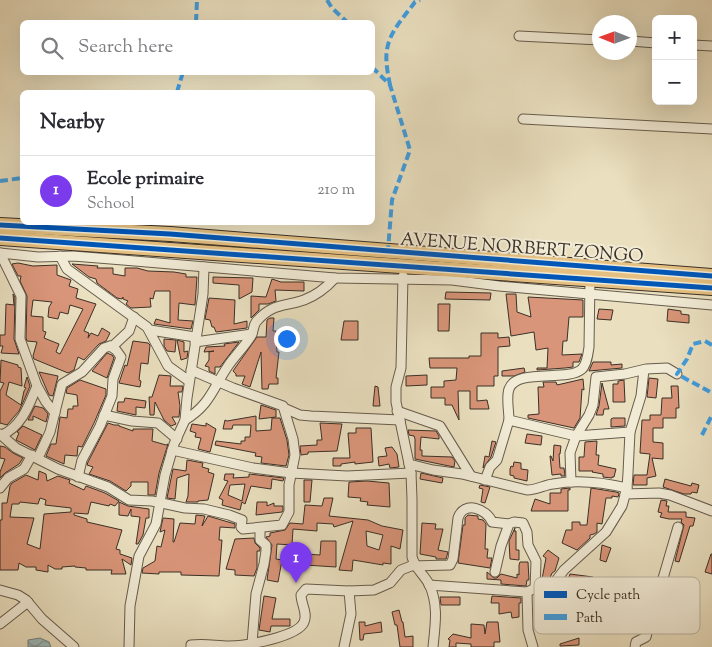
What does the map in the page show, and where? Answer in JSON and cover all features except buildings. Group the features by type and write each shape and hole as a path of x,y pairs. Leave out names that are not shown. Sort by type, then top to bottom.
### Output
{"main road":[{"name":"AVENUE NORBERT ZONGO","path":"0,225 170,234 712,276"},
{"name":"AVENUE NORBERT ZONGO","path":"0,238 712,288"}],"street":[{"path":"518,36 592,40"},
{"path":"637,42 652,43"},
{"path":"697,45 712,46"},
{"path":"523,120 712,130"},
{"path":"0,253 38,257 60,256 123,260 335,278 452,280 712,304"},
{"path":"0,253 21,296 20,339 37,386 55,413"},
{"path":"60,256 67,269 150,330 168,366 189,380"},
{"path":"402,266 403,324 401,368 396,391 397,411 410,469 412,499 411,552 415,566 429,586 436,611 433,647"},
{"path":"128,647 130,606 135,572 142,548 156,524 162,485 172,450 185,420 189,380 203,294 204,267"},
{"path":"185,420 202,407 220,382 227,368 242,350 252,334 255,323 271,309 316,294 328,286 335,278"},
{"path":"485,480 490,466 497,460 508,420 508,390 511,385 526,378 577,372 584,366 589,347 590,280"},
{"path":"0,488 8,478 24,468 35,457 48,436 63,383 82,372 104,348 114,345 129,331 134,317"},
{"path":"150,330 195,340 252,334"},
{"path":"78,476 82,460 100,426 112,396 113,379 121,357 110,346"},
{"path":"571,482 570,453 576,436 589,416 593,405 596,377 667,368 677,374"},
{"path":"191,370 280,404 284,408 300,415 400,420"},
{"path":"559,577 606,532 618,513 626,491 630,432 641,396 644,370"},
{"path":"37,386 27,410 9,432 1,435 16,448 58,469 108,487 129,500 160,502 230,515 242,520 241,527 243,529 282,525 289,512 288,500 294,461 294,446 284,408"},
{"path":"397,411 440,426 470,476"},
{"path":"104,415 134,422 158,423 177,439"},
{"path":"508,420 576,436 630,432"},
{"path":"172,450 253,468 291,473 347,476 410,469 470,476 527,490 534,490 552,484 597,482 626,491 670,495 712,511"},
{"path":"189,646 207,643 237,646 291,633 304,624 305,612 301,596 306,589 369,590 382,587 394,580 403,569 415,566 447,565 452,562 457,538 458,518 463,511 473,508 480,509 492,522 508,524 520,522 525,525 528,545 536,561 531,590 528,630 533,647"},
{"path":"495,572 508,524"},
{"path":"664,577 678,527"},
{"path":"252,643 252,618 266,551 265,545 260,539 260,528"},
{"path":"429,586 534,589"},
{"path":"0,590 18,595 28,602 42,619 74,647"},
{"path":"344,647 351,614 349,591"},
{"path":"0,624 28,602"},
{"path":"635,647 636,642 646,637 647,634"},
{"path":"278,637 280,647"}],"water":[{"path":"40,638 49,642 51,647 28,647 28,640"}],"marked path":[{"path":"196,20 197,0"},
{"path":"327,0 332,8 345,20"},
{"path":"390,85 386,59 388,43 402,19 415,2 420,0"},
{"path":"375,70 390,85 410,150 392,200 388,250"},
{"path":"178,90 182,75"},
{"path":"0,181 20,178"},
{"path":"712,345 705,341 693,344 687,359 677,374 712,393"},
{"path":"702,435 712,415"}],"cycle path":[{"path":"0,225 170,234 712,276"},
{"path":"0,238 712,288"}],"place":[{"name":"Ecole primaire","path":"296,583"}]}
